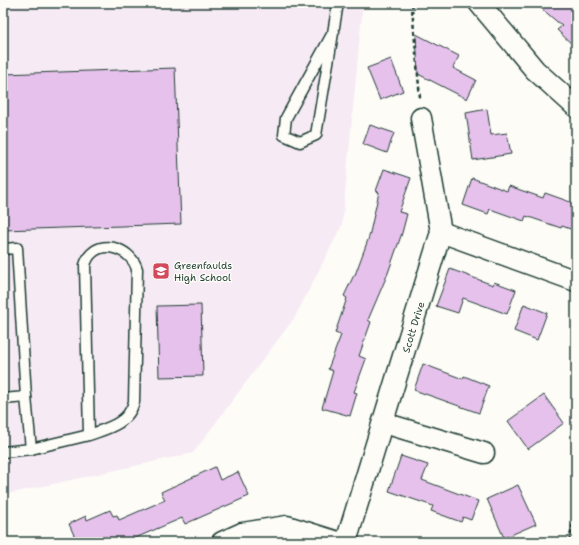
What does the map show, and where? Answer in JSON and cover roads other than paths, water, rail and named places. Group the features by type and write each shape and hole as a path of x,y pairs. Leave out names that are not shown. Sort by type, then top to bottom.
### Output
{"street":[{"path":"479,3 535,70 576,107"},
{"name":"Scott Drive","path":"346,542 442,232 422,118"},
{"path":"442,232 576,281"},
{"path":"384,423 484,453"},
{"path":"222,542 242,533 287,526 338,542"}],"lane":[{"path":"334,31 286,118 284,135 300,142 316,135 334,31 338,3"},
{"path":"3,249 17,248 26,397 31,449"},
{"path":"3,452 31,449 89,435 121,422 130,413 134,402 137,269 136,263 129,255 114,248 102,249 93,252 85,265 89,435"},
{"path":"3,398 26,397"}],"place":[{"name":"Greenfaulds High School","path":"161,271"}]}
